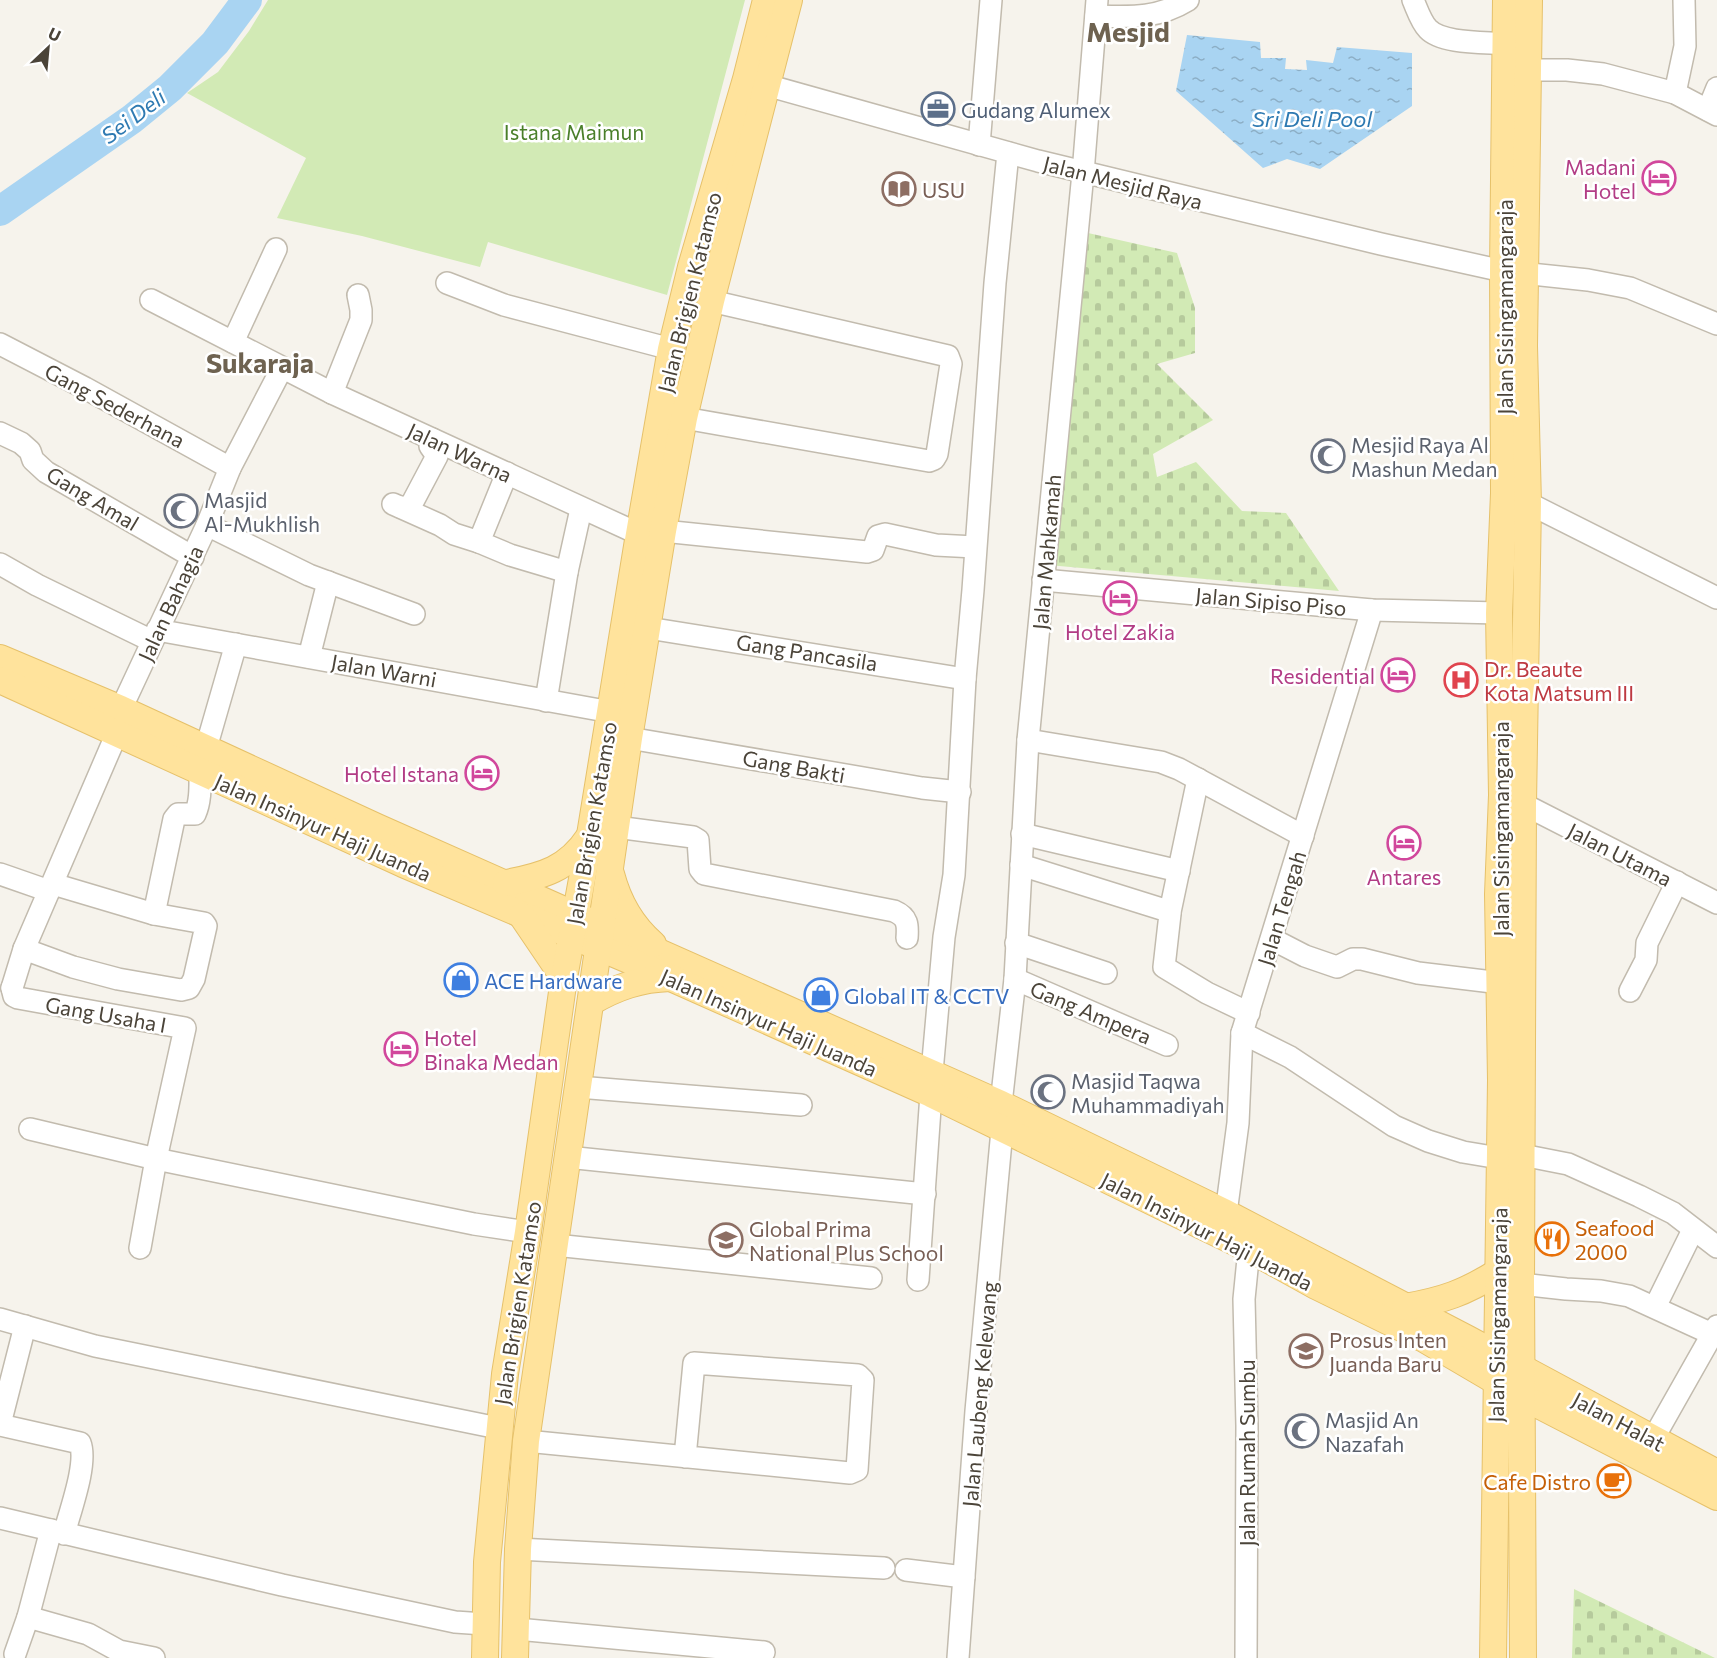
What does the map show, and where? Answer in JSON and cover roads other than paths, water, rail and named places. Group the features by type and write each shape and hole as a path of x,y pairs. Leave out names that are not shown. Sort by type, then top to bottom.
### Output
{"main road":[{"name":"Jalan Brigjen Katamso","path":"651,532 684,418 711,301 756,83 766,0"},
{"name":"Jalan Brigjen Katamso","path":"485,1658 487,1562 498,1428 505,1374 573,926 611,712 645,572 671,349 691,267 756,83 789,0"},
{"name":"Jalan Sisingamangaraja","path":"1493,1658 1498,1272 1510,1156 1523,804 1528,504 1524,346 1514,273 1506,0"},
{"name":"Jalan Sisingamangaraja","path":"1523,1658 1521,1284 1502,1080 1498,894 1502,795 1499,613 1514,273 1529,70 1529,0"},
{"name":"Jalan Brigjen Katamso","path":"515,1658 518,1549 526,1441 629,738 648,628 645,572"},
{"name":"Jalan Insinyur Haji Juanda","path":"0,658 119,721 522,916 573,926"},
{"name":"Jalan Insinyur Haji Juanda","path":"0,680 119,721"},
{"name":"Jalan Insinyur Haji Juanda","path":"203,760 377,827 506,883 573,926 600,937 671,978 931,1083 1001,1104 1226,1213 1522,1368"},
{"path":"506,883 542,875 562,866 578,852 590,835"},
{"path":"610,870 623,907 646,938 661,951"},
{"path":"522,916 564,978"},
{"name":"Jalan Insinyur Haji Juanda","path":"600,937 661,951 931,1083 1002,1130 1249,1249 1317,1286 1424,1339 1521,1396"},
{"path":"591,1002 629,983 671,978"},
{"path":"1405,1306 1438,1301 1470,1289 1498,1272"},
{"name":"Jalan Halat","path":"1522,1368 1717,1473"},
{"name":"Jalan Halat","path":"1521,1396 1717,1497"}],"street":[{"path":"979,145 991,0"},
{"path":"1096,8 1153,16 1188,0"},
{"path":"1413,0 1430,32 1445,39 1506,44"},
{"path":"1675,93 1685,46 1684,0"},
{"name":"Jalan Mahkamah","path":"1001,1104 1015,979 1028,740 1083,173 1096,8"},
{"path":"1529,70 1567,70 1603,74 1675,93 1712,113 1717,88"},
{"name":"Jalan Mesjid Raya","path":"756,83 1083,173 1381,244 1514,273 1588,280 1630,288 1717,324"},
{"path":"918,1280 931,1083 944,937 954,875 965,679 995,283 1008,153"},
{"path":"233,342 276,249"},
{"path":"447,283 504,305 671,349"},
{"path":"332,393 361,320 362,310 358,295"},
{"name":"Jalan Warna","path":"151,300 332,393 581,509 651,532 867,552 873,550 878,536 885,534 936,545 975,547"},
{"path":"684,418 929,461 937,454 951,364 948,356 711,301"},
{"name":"Gang Sederhana","path":"0,344 230,468"},
{"name":"Jalan Bahagia","path":"6,987 51,888 154,635 193,557 230,468 282,368"},
{"name":"Gang Amal","path":"0,433 21,443 30,451 33,460 46,472 193,557"},
{"path":"432,439 430,446 436,456 409,509 397,506 440,525 454,534 510,555 567,572"},
{"path":"479,542 507,473"},
{"path":"1528,504 1717,598"},
{"path":"546,701 567,572 581,509"},
{"path":"207,525 309,575 414,614"},
{"name":"Jalan Warni","path":"0,564 37,585 154,635 236,644 611,712"},
{"name":"Jalan Sipiso Piso","path":"1043,580 1372,610 1499,613"},
{"path":"309,657 328,582"},
{"name":"Jalan Tengah","path":"1226,1213 1238,1123 1242,1033 1372,610"},
{"name":"Gang Pancasila","path":"648,628 965,679"},
{"path":"154,914 174,819 178,814 195,814 200,794 203,760 236,644"},
{"name":"Gang Bakti","path":"629,738 922,788 960,792"},
{"path":"1028,740 1161,762 1198,779 1303,836"},
{"path":"1198,779 1170,912 1164,967 1208,993 1249,1013"},
{"name":"Jalan Utama","path":"1523,804 1717,903"},
{"path":"616,827 693,837 698,840 700,869 704,874 902,914 908,924 907,938"},
{"path":"1022,834 1179,872"},
{"path":"1020,865 1170,912"},
{"path":"0,874 205,925 194,979 187,990 118,979 74,967 24,949"},
{"path":"1630,991 1646,960 1647,943 1677,882"},
{"path":"1272,939 1305,956 1337,967 1353,959 1362,959 1418,973 1501,983"},
{"path":"1016,943 1106,973"},
{"name":"Gang Ampera","path":"1015,979 1167,1045"},
{"name":"Gang Usaha I","path":"6,987 18,998 185,1028 156,1159"},
{"path":"1242,1033 1290,1057 1394,1125 1428,1141 1463,1152 1568,1164 1673,1213 1717,1246"},
{"path":"578,1087 801,1105"},
{"path":"30,1129 156,1159 474,1224 528,1232"},
{"name":"Jalan Laubeng Kelewang","path":"958,1658 1002,1130"},
{"path":"567,1157 925,1194"},
{"path":"140,1248 156,1159"},
{"path":"1655,1307 1693,1230"},
{"path":"555,1245 871,1278"},
{"name":"Jalan Rumah Sumbu","path":"1246,1658 1244,1299 1249,1249"},
{"path":"1521,1284 1601,1291 1629,1296 1715,1330 1653,1440"},
{"path":"0,1319 128,1353 498,1428"},
{"path":"10,1654 28,1617 82,1465 83,1453 80,1443 0,1424 25,1326"},
{"path":"526,1441 685,1457 854,1472 863,1380 858,1375 694,1363 685,1457"},
{"path":"0,1518 282,1585 455,1622 484,1624"},
{"path":"518,1549 884,1569"},
{"path":"906,1570 964,1576"},
{"path":"28,1617 88,1634 119,1651 154,1658"},
{"path":"517,1629 764,1652"}],"water":[{"name":"Sri Deli Pool","path":"1187,35 1260,42 1261,58 1286,58 1285,69 1307,70 1306,60 1333,63 1337,47 1412,53 1412,106 1320,169 1287,159 1263,168 1176,91"}],"waterway":[{"name":"Sei Deli","path":"0,211 132,119 170,88 215,43 247,0"}],"place":[{"name":"Gudang Alumex","path":"938,109"},
{"name":"Madani Hotel","path":"1659,178"},
{"name":"USU","path":"899,189"},
{"name":"Mesjid Raya Al Mashun Medan","path":"1328,456"},
{"name":"Masjid Al-Mukhlish","path":"181,511"},
{"name":"Hotel Zakia","path":"1120,598"},
{"name":"Residential","path":"1398,675"},
{"name":"Dr. Beaute Kota Matsum III","path":"1461,680"},
{"name":"Hotel Istana","path":"482,773"},
{"name":"Antares","path":"1404,843"},
{"name":"ACE Hardware","path":"461,980"},
{"name":"Global IT & CCTV","path":"821,995"},
{"name":"Hotel Binaka Medan","path":"401,1049"},
{"name":"Masjid Taqwa Muhammadiyah","path":"1048,1092"},
{"name":"Seafood 2000","path":"1552,1239"},
{"name":"Global Prima National Plus School","path":"726,1240"},
{"name":"Prosus Inten Juanda Baru","path":"1306,1351"},
{"name":"Masjid An Nazafah","path":"1302,1431"},
{"name":"Cafe Distro","path":"1614,1481"}],"district":[{"name":"Mesjid","path":"1128,31"},
{"name":"Sukaraja","path":"260,362"}],"park label":[{"name":"Istana Maimun","path":"574,131"}]}
